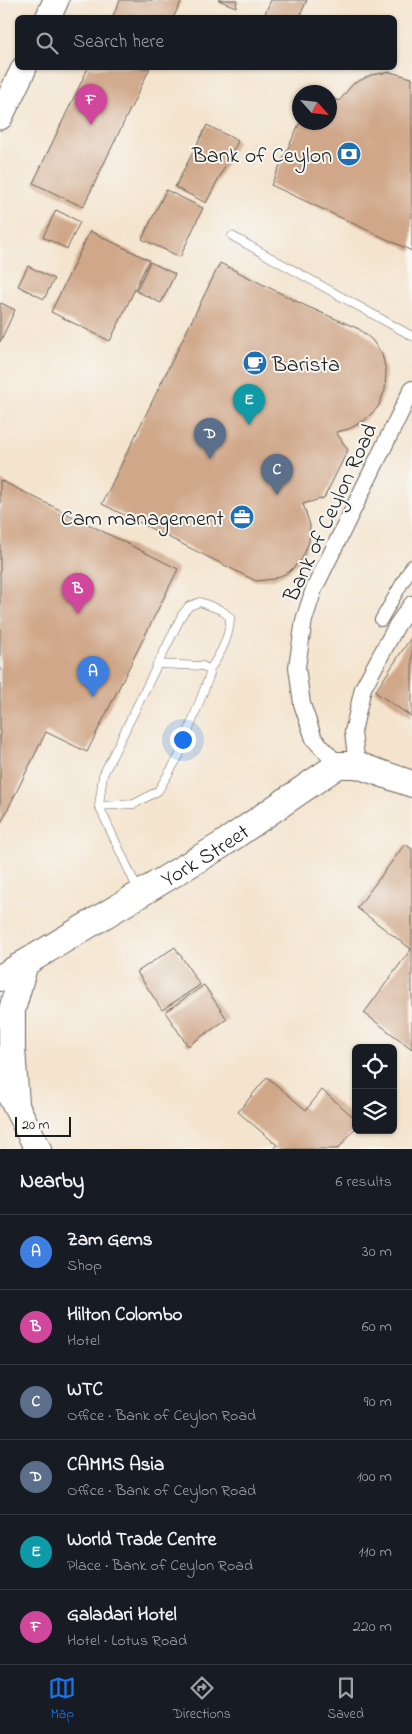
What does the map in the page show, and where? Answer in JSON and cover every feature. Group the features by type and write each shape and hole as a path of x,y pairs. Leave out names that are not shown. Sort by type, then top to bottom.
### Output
{"highway":[{"path":"348,765 412,784"},
{"name":"York Street","path":"0,978 220,846 348,765"},
{"path":"0,955 25,963 12,1010 12,1049 8,1098"},
{"path":"0,1075 8,1098 38,1149"}],"main road":[{"path":"49,15 56,0"},
{"path":"0,117 23,70"}],"street":[{"name":"Bank of Ceylon Road","path":"348,765 314,739 302,704 297,667 304,620 314,589 412,389"},
{"path":"381,620 412,566"},
{"path":"348,765 363,688 397,625 412,604"}],"lane":[{"path":"232,236 412,336"},
{"path":"99,806 134,804 158,791 179,756 210,679 209,670 224,645 230,629 230,617 221,610 200,602 189,606 182,615 102,775 99,806 140,894"},
{"path":"157,664 204,666 209,670"}],"building":[{"path":"120,0 182,0 174,15 113,15"},
{"path":"218,0 237,0 236,7"},
{"path":"271,0 307,0 300,15 264,15"},
{"path":"87,70 149,70 83,207 33,183"},
{"name":"Bank of Ceylon","path":"390,72 412,78 412,251 271,185 296,130 337,130 337,100 339,101 353,84 371,75"},
{"path":"207,125 238,141 206,203 175,187"},
{"path":"166,190 203,208 180,257 142,239"},
{"path":"56,210 80,222 67,249 43,237"},
{"path":"90,231 149,260 110,341 51,312"},
{"path":"150,262 175,274 161,303 136,291"},
{"path":"220,263 306,306 359,329 372,340 382,354 386,371 385,390 378,407 365,420 349,429 336,432 348,450 324,498 303,504 310,525 309,542 302,559 289,572 274,579 256,581 102,504"},
{"path":"28,266 54,279 44,299 18,286"},
{"path":"1,303 15,310 0,342 0,305"},
{"path":"0,480 178,569 87,752 46,732 0,825"},
{"path":"412,636 412,717 375,692"},
{"path":"405,844 412,849 412,1049 364,1013 411,949 357,908"},
{"path":"175,947 200,985 162,1010 137,972"},
{"path":"204,985 227,1019 188,1046 165,1012"},
{"path":"267,1077 306,1110 322,1090 352,1116 352,1132 338,1149 274,1149 277,1145 238,1112"}],"place":[{"name":"Galadari Hotel","path":"91,125"},
{"name":"Bank of Ceylon","path":"349,154"},
{"name":"Barista","path":"255,363"},
{"name":"World Trade Centre","path":"249,425"},
{"name":"CAMMS Asia","path":"210,459"},
{"name":"WTC","path":"277,495"},
{"name":"Cam management","path":"242,517"},
{"name":"Hilton Colombo","path":"78,614"},
{"name":"Zam Gems","path":"93,697"}]}
